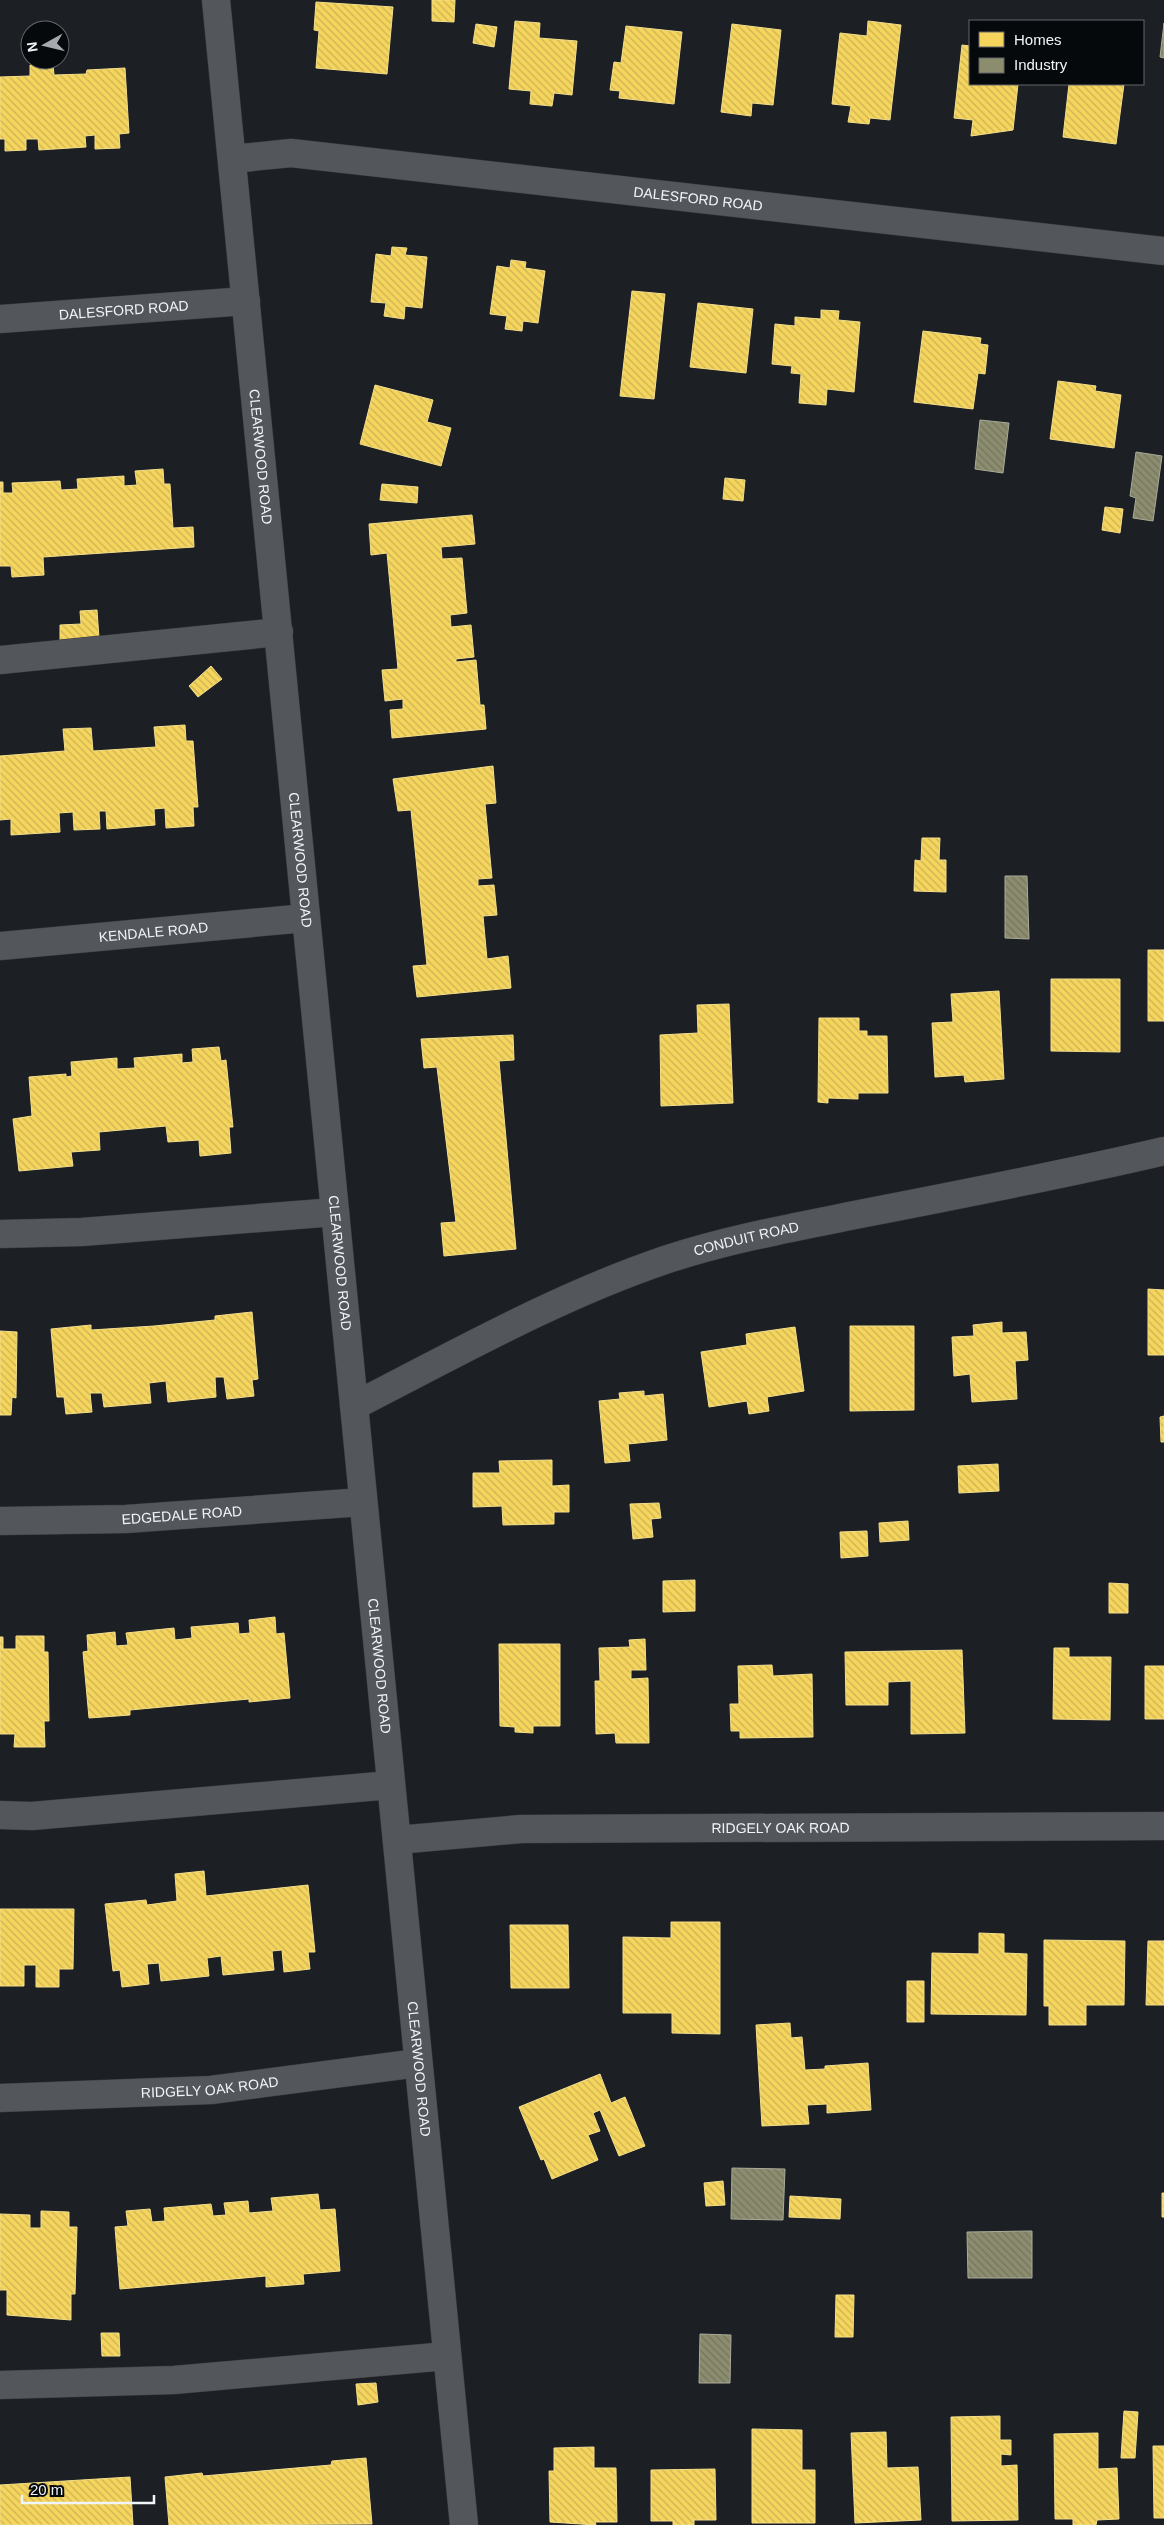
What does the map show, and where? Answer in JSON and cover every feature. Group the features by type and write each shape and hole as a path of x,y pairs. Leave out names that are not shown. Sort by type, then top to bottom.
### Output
{"street":[{"name":"CLEARWOOD ROAD","path":"216,0 464,2525"},
{"name":"DALESFORD ROAD","path":"232,158 290,153 1164,251"},
{"name":"DALESFORD ROAD","path":"0,318 246,301"},
{"path":"0,660 279,632"},
{"name":"KENDALE ROAD","path":"0,946 306,918"},
{"name":"CONDUIT ROAD","path":"354,1406 552,1305 611,1280 666,1260 758,1234 1095,1168 1164,1151"},
{"path":"0,1234 82,1232 335,1212"},
{"name":"EDGEDALE ROAD","path":"0,1521 126,1519 363,1502"},
{"path":"0,1815 32,1816 391,1785"},
{"name":"RIDGELY OAK ROAD","path":"397,1840 521,1829 1164,1826"},
{"name":"RIDGELY OAK ROAD","path":"0,2098 211,2090 418,2063"},
{"path":"0,2385 174,2380 447,2356"}],"building: Homes":[{"path":"432,0 455,0 454,22 432,21"},
{"path":"316,2 393,7 387,74 316,68 319,31 314,30"},
{"path":"515,21 540,23 539,38 577,41 572,95 554,93 552,106 530,104 531,91 509,89"},
{"path":"868,21 901,25 890,120 870,118 869,124 848,122 851,106 832,104 840,33 867,36"},
{"path":"476,24 497,27 494,47 473,43"},
{"path":"732,24 781,30 773,105 752,103 751,116 721,112"},
{"path":"626,26 682,32 674,104 619,98 620,91 610,90 614,62 621,63"},
{"path":"962,45 969,46 969,85 1018,85 1013,130 971,136 973,120 954,118"},
{"path":"125,68 129,133 119,134 120,148 95,149 95,135 85,136 86,147 39,150 38,139 26,139 26,150 5,151 5,139 0,139 0,77 30,76 30,70 54,70 54,75 86,74 87,70"},
{"path":"1069,85 1124,85 1116,144 1063,137"},
{"path":"392,247 407,248 405,255 427,257 422,308 405,306 404,319 384,316 386,303 371,302 376,254 391,256"},
{"path":"511,260 526,262 525,268 545,271 538,323 523,321 522,331 505,329 507,316 490,314 497,266 510,268"},
{"path":"632,291 665,294 654,399 620,396"},
{"path":"698,303 753,309 746,373 690,367"},
{"path":"821,310 839,311 838,320 860,322 854,392 827,389 826,405 799,403 801,374 791,373 792,366 772,364 775,324 795,326 795,317 821,319"},
{"path":"923,331 981,338 980,344 988,345 985,374 978,373 973,409 914,402"},
{"path":"1058,381 1096,386 1095,391 1121,395 1114,448 1050,439"},
{"path":"375,385 433,400 427,422 451,428 441,466 360,444"},
{"path":"163,469 164,484 170,484 173,528 193,527 194,547 43,557 44,575 12,577 11,566 0,566 0,482 3,482 3,493 13,493 12,483 60,481 61,490 78,489 77,479 124,476 124,486 137,485 135,471"},
{"path":"725,478 745,480 743,501 723,499"},
{"path":"382,484 418,487 417,503 380,500"},
{"path":"1105,507 1123,509 1120,533 1102,530"},
{"path":"472,515 475,544 441,547 442,559 462,558 467,613 450,615 451,627 471,625 474,657 456,659 456,662 476,660 480,705 484,705 486,729 392,738 390,710 403,709 403,699 385,701 382,670 398,669 387,553 371,555 369,524"},
{"path":"97,610 99,638 60,640 60,625 81,624 80,611"},
{"path":"211,666 222,679 198,697 189,686"},
{"path":"185,725 186,741 193,741 198,807 193,807 194,826 166,828 165,808 154,809 155,825 107,829 106,811 99,811 100,829 74,830 73,812 59,813 60,832 11,835 11,819 0,820 0,756 65,751 63,729 91,728 93,751 156,747 154,727"},
{"path":"493,766 496,803 485,804 492,878 478,879 478,886 494,885 497,915 483,916 487,959 508,956 511,988 417,997 413,966 427,965 411,810 398,811 393,779"},
{"path":"922,838 940,838 939,860 946,860 946,892 914,891 915,860 921,861"},
{"path":"1148,950 1164,950 1164,1021 1148,1021"},
{"path":"1051,979 1120,979 1120,1052 1051,1051"},
{"path":"999,991 1004,1079 965,1082 964,1075 935,1077 932,1023 953,1022 951,994"},
{"path":"729,1004 733,1103 661,1106 660,1035 698,1033 697,1005"},
{"path":"819,1018 859,1018 859,1031 867,1031 867,1036 887,1036 888,1093 858,1093 858,1099 828,1098 828,1103 818,1102"},
{"path":"513,1035 514,1060 499,1061 516,1249 444,1256 441,1223 456,1222 437,1067 424,1068 421,1039"},
{"path":"219,1047 221,1061 226,1060 233,1127 229,1127 231,1153 200,1156 199,1140 168,1142 166,1126 99,1132 100,1150 71,1152 73,1166 19,1171 13,1119 32,1116 29,1077 66,1074 66,1077 72,1076 71,1062 117,1058 117,1069 135,1068 134,1058 182,1054 182,1063 193,1062 192,1049"},
{"path":"1148,1289 1164,1290 1164,1355 1148,1355"},
{"path":"252,1312 258,1379 252,1380 254,1396 227,1399 224,1377 215,1377 216,1397 168,1402 166,1381 149,1383 151,1403 104,1407 102,1393 90,1393 92,1412 66,1414 64,1397 57,1397 51,1329 91,1325 91,1330 154,1326 215,1320 215,1316"},
{"path":"1002,1322 1002,1333 1026,1332 1028,1360 1015,1361 1017,1399 972,1402 970,1374 954,1376 952,1337 974,1336 973,1325"},
{"path":"850,1326 914,1326 914,1410 850,1411"},
{"path":"795,1327 804,1391 767,1397 769,1411 749,1414 747,1401 709,1407 701,1352 747,1345 746,1334"},
{"path":"0,1331 17,1332 16,1398 12,1397 11,1415 0,1415"},
{"path":"644,1391 644,1396 663,1394 667,1440 628,1444 630,1461 605,1463 599,1401 620,1399 619,1393"},
{"path":"1164,1416 1164,1442 1161,1442 1160,1417"},
{"path":"552,1460 552,1486 569,1485 569,1512 554,1512 554,1524 503,1525 502,1506 473,1507 473,1473 500,1473 499,1461"},
{"path":"998,1464 999,1491 959,1493 958,1466"},
{"path":"659,1503 661,1518 651,1519 653,1537 633,1539 630,1504"},
{"path":"908,1521 909,1540 880,1542 879,1523"},
{"path":"867,1531 868,1556 841,1558 840,1532"},
{"path":"695,1580 695,1611 663,1612 663,1581"},
{"path":"1109,1583 1128,1584 1128,1613 1109,1613"},
{"path":"275,1617 276,1634 284,1633 290,1698 249,1702 249,1699 130,1710 130,1715 89,1718 83,1652 88,1651 87,1635 115,1632 116,1646 128,1645 126,1633 174,1628 175,1640 192,1638 191,1627 238,1623 239,1634 250,1633 249,1620"},
{"path":"16,1636 44,1636 44,1652 48,1652 49,1721 44,1721 45,1747 14,1747 15,1734 0,1734 0,1637 3,1637 3,1649 16,1649"},
{"path":"645,1639 646,1670 631,1670 631,1679 648,1678 649,1743 616,1743 615,1733 596,1734 595,1681 600,1681 599,1648 630,1647 629,1640"},
{"path":"499,1644 560,1644 560,1726 533,1726 533,1733 515,1732 515,1727 500,1726"},
{"path":"1054,1648 1069,1648 1069,1657 1111,1657 1110,1720 1053,1719"},
{"path":"962,1650 965,1733 911,1734 911,1681 888,1682 888,1705 846,1705 845,1652"},
{"path":"772,1665 773,1676 812,1674 813,1737 740,1738 740,1731 731,1731 730,1704 739,1704 738,1666"},
{"path":"1145,1666 1164,1666 1164,1719 1145,1719"},
{"path":"204,1871 206,1896 308,1885 315,1952 308,1952 310,1969 284,1972 282,1950 272,1951 274,1970 223,1975 221,1956 207,1958 209,1976 161,1981 159,1963 147,1964 149,1984 122,1987 120,1970 113,1971 105,1904 146,1900 147,1905 177,1901 175,1874"},
{"path":"0,1909 74,1909 73,1969 59,1969 59,1987 36,1987 36,1965 24,1965 24,1986 0,1986"},
{"path":"671,1922 720,1922 720,2034 672,2033 672,2013 623,2013 623,1937 671,1938"},
{"path":"510,1925 568,1925 569,1988 511,1988"},
{"path":"979,1933 1004,1934 1004,1953 1027,1954 1026,2015 931,2014 932,1953 979,1954"},
{"path":"1044,1940 1125,1941 1124,2005 1086,2005 1086,2025 1049,2025 1049,2006 1044,2006"},
{"path":"1148,1941 1164,1941 1164,2005 1146,2005"},
{"path":"907,1981 924,1981 924,2022 907,2022"},
{"path":"790,2023 791,2038 802,2037 805,2070 825,2069 825,2066 868,2063 871,2110 827,2113 827,2104 807,2105 809,2124 762,2126 756,2025"},
{"path":"600,2074 611,2103 625,2097 645,2146 619,2156 600,2110 593,2113 600,2131 588,2135 598,2160 552,2179 544,2159 541,2160 519,2107"},
{"path":"723,2181 725,2205 706,2206 704,2183"},
{"path":"1162,2193 1164,2193 1164,2217 1162,2217"},
{"path":"318,2194 320,2210 335,2209 340,2271 303,2274 304,2284 266,2287 266,2276 120,2289 115,2227 128,2226 126,2211 150,2209 152,2222 165,2221 164,2208 211,2204 213,2216 226,2215 224,2203 248,2201 249,2213 273,2211 271,2198"},
{"path":"790,2196 841,2199 840,2219 789,2217"},
{"path":"41,2211 69,2212 69,2227 77,2227 75,2294 71,2294 71,2320 7,2315 7,2290 0,2290 0,2214 30,2215 30,2228 41,2228"},
{"path":"836,2295 854,2295 853,2337 835,2337"},
{"path":"101,2333 119,2333 120,2356 102,2356"},
{"path":"376,2383 378,2402 358,2405 356,2384"},
{"path":"1124,2411 1138,2412 1135,2458 1121,2458"},
{"path":"1000,2416 1000,2440 1011,2440 1011,2455 1001,2454 1001,2466 1017,2465 1018,2520 952,2521 951,2417"},
{"path":"752,2429 802,2430 802,2470 815,2470 815,2523 752,2523"},
{"path":"886,2432 887,2468 918,2467 921,2520 855,2523 851,2433"},
{"path":"1098,2433 1098,2469 1117,2468 1119,2519 1097,2520 1096,2525 1073,2525 1073,2519 1055,2519 1054,2434"},
{"path":"1153,2446 1164,2446 1164,2518 1154,2518"},
{"path":"594,2447 594,2468 616,2468 617,2522 595,2522 596,2525 550,2522 549,2471 554,2471 554,2448"},
{"path":"366,2458 372,2524 169,2525 165,2477 202,2473 203,2476 331,2465 332,2461"},
{"path":"715,2469 716,2520 694,2520 694,2525 673,2525 673,2521 651,2521 651,2470"},
{"path":"130,2477 133,2525 0,2525 0,2485"}],"building: Industry":[{"path":"1164,23 1164,58 1160,57"},
{"path":"980,420 1009,423 1003,473 975,469"},
{"path":"1136,452 1162,456 1153,521 1133,518 1136,498 1130,496"},
{"path":"1005,876 1027,876 1029,939 1005,938"},
{"path":"732,2168 785,2169 783,2220 731,2219"},
{"path":"1032,2231 1032,2278 968,2278 967,2232"},
{"path":"700,2334 731,2335 730,2383 699,2383"}]}
